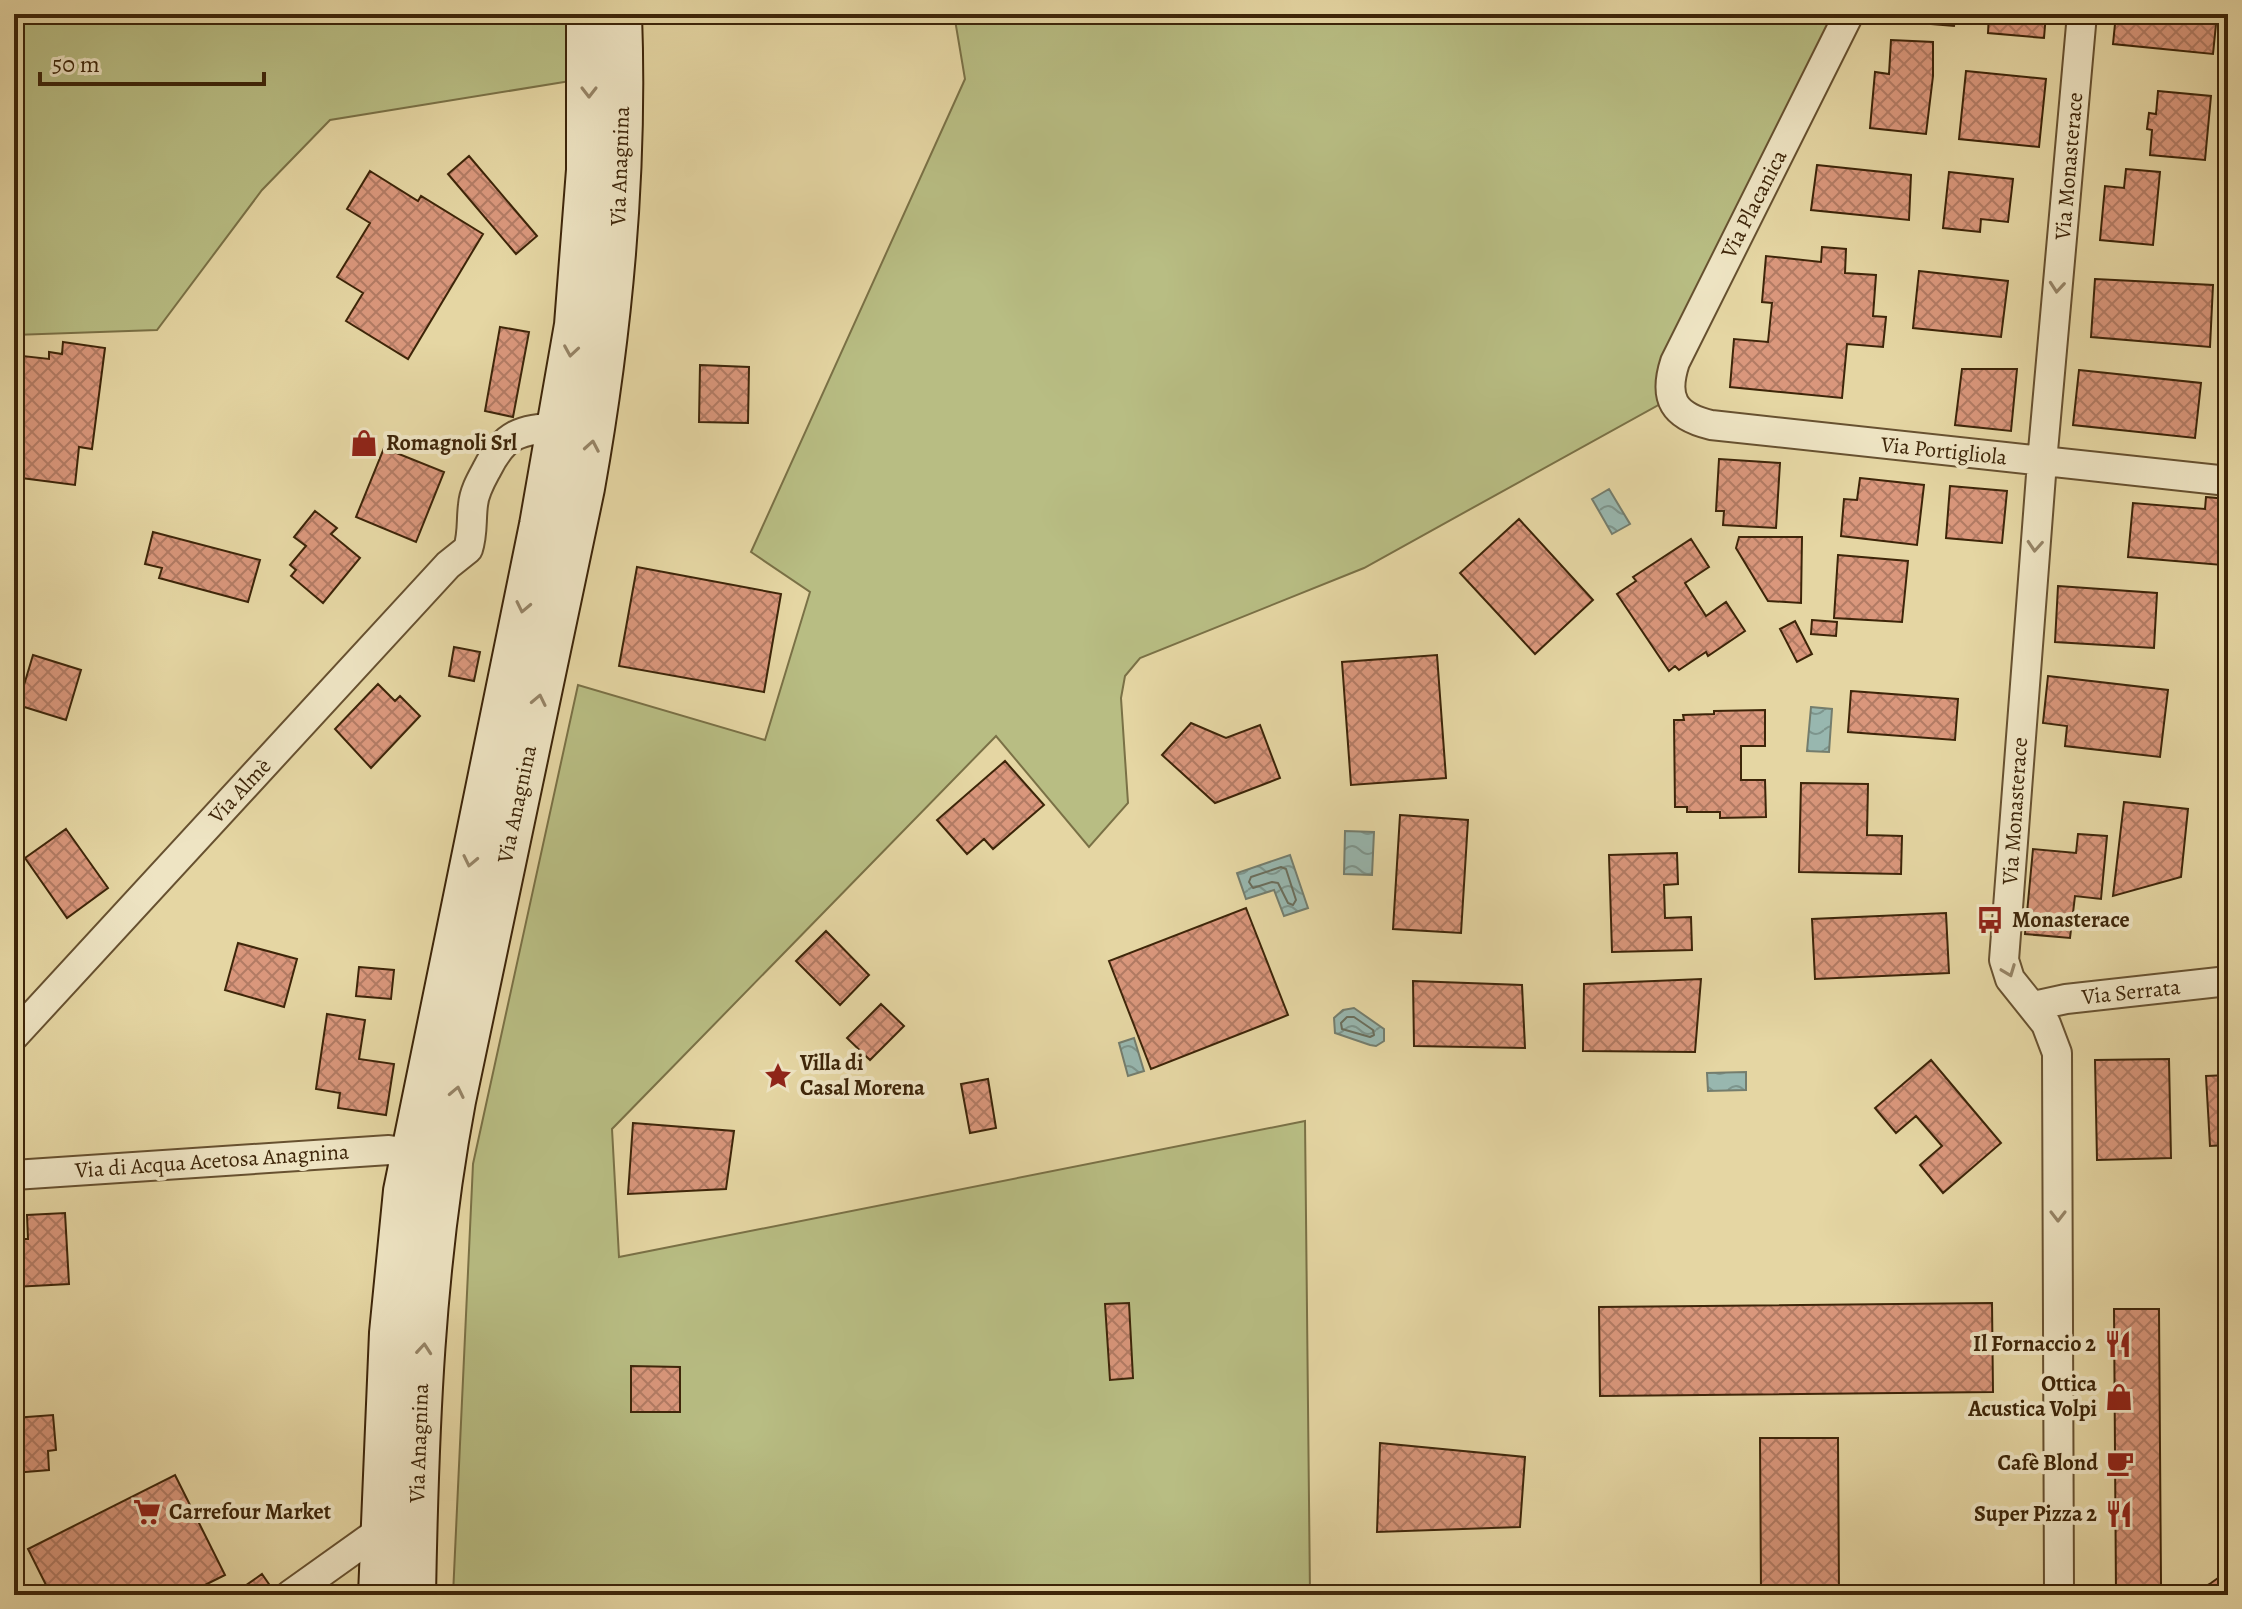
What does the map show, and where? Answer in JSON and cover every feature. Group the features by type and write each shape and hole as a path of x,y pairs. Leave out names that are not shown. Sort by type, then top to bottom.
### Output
{"main road":[{"name":"Via Anagnina","path":"379,1595 390,1333 410,1153 558,427 575,325 584,235 589,100 587,14"},
{"name":"Via Anagnina","path":"415,1595 423,1358 438,1195 600,401 611,314 621,185 621,14"}],"street":[{"name":"Via Placanica","path":"1671,398 1669,381 1675,362 1849,14"},
{"name":"Via Monasterace","path":"2059,1595 2057,1063 2051,1033 2034,1006 2010,979 2004,960 2042,462 2082,14"},
{"name":"Via Portigliola","path":"1671,398 1679,412 1711,425 2228,481"},
{"name":"Via Almè","path":"14,1036 448,565 468,549 472,537 473,500 497,451 520,432 558,427"},
{"name":"Via Serrata","path":"2034,1006 2066,999 2228,981"},
{"name":"Via di Acqua Acetosa Anagnina","path":"14,1175 376,1150 410,1153"},
{"path":"410,1153 438,1195"},
{"path":"290,1595 381,1530"}],"green space":[{"path":"14,14 588,14 589,78 330,120 262,190 157,330 14,335"},
{"path":"954,14 1849,14 1671,398 1364,568 1140,658 1125,676 1121,698 1128,803 1089,847 996,736 612,1129 619,1257 1305,1121 1310,1595 453,1595 473,1164 578,685 765,740 810,592 751,552 965,79"}],"water":[{"path":"1609,489 1630,524 1612,534 1592,499"},
{"path":"1811,707 1832,709 1829,752 1807,751"},
{"path":"1345,831 1374,832 1372,875 1344,874"},
{"path":"1290,855 1308,908 1284,916 1274,890 1246,899 1237,873"},
{"path":"1354,1008 1384,1029 1384,1041 1376,1046 1335,1033 1334,1018 1343,1010"},
{"path":"1134,1038 1144,1071 1128,1076 1119,1043"},
{"path":"1746,1072 1746,1090 1708,1091 1707,1073"}],"building":[{"path":"701,14 808,14 805,19 702,21"},
{"path":"1897,14 1956,14 1954,26 1896,21"},
{"path":"1989,14 2046,14 2044,38 1988,33"},
{"path":"2116,14 2217,14 2213,54 2113,44"},
{"path":"1891,40 1933,42 1933,76 1926,134 1870,128 1875,72 1889,74"},
{"path":"1966,71 2046,79 2039,147 1959,139"},
{"path":"2158,91 2211,96 2205,160 2150,155 2152,130 2147,129 2149,113 2156,114"},
{"path":"469,156 537,236 516,254 448,174"},
{"path":"1817,165 1911,175 1909,220 1811,210"},
{"path":"2126,169 2160,172 2153,245 2100,240 2105,186 2124,188"},
{"path":"370,171 418,201 421,196 483,234 408,359 346,321 363,293 337,277 370,223 347,209"},
{"path":"1949,172 2013,179 2008,222 1981,219 1980,232 1943,228"},
{"path":"1822,247 1846,249 1845,273 1876,275 1873,316 1886,317 1883,347 1847,344 1842,398 1730,387 1734,339 1768,342 1772,303 1762,302 1766,256 1821,262"},
{"path":"1919,271 2008,281 2001,337 1913,328"},
{"path":"2095,279 2213,285 2210,347 2091,337"},
{"path":"500,327 529,332 513,417 485,411"},
{"path":"63,342 105,348 92,449 79,447 75,485 14,477 14,355 49,359 49,352 62,354"},
{"path":"700,365 749,367 748,423 699,422"},
{"path":"1962,369 2017,369 2011,431 1955,425"},
{"path":"2079,370 2201,383 2195,438 2073,425"},
{"path":"384,448 444,472 416,542 356,517"},
{"path":"1719,459 1780,463 1776,528 1723,525 1724,511 1716,511"},
{"path":"1860,478 1924,485 1917,545 1841,536 1844,499 1857,500"},
{"path":"1950,486 2007,491 2002,543 1946,538"},
{"path":"2206,497 2227,499 2222,565 2128,557 2133,503 2205,509"},
{"path":"315,511 337,528 331,534 360,558 323,603 291,576 296,570 290,565 306,546 294,537"},
{"path":"1519,519 1593,600 1535,654 1460,573"},
{"path":"153,532 260,560 248,602 159,578 162,568 145,564"},
{"path":"1739,537 1802,537 1801,603 1768,601 1736,548"},
{"path":"1691,539 1709,567 1685,583 1706,616 1726,602 1745,631 1708,656 1706,652 1679,670 1675,666 1669,671 1617,594 1636,581 1633,577"},
{"path":"1838,555 1908,561 1902,622 1834,618"},
{"path":"637,567 781,594 764,692 619,666"},
{"path":"2058,586 2157,593 2154,648 2055,642"},
{"path":"1812,620 1837,622 1836,636 1811,634"},
{"path":"1795,621 1812,654 1797,662 1780,629"},
{"path":"454,647 480,652 474,681 449,676"},
{"path":"33,655 81,670 66,720 18,705"},
{"path":"1437,655 1446,778 1351,785 1342,662"},
{"path":"2048,676 2168,690 2160,757 2065,746 2067,726 2043,723"},
{"path":"378,684 395,701 400,696 420,716 371,768 335,729"},
{"path":"1851,691 1958,699 1955,740 1848,732"},
{"path":"1765,710 1765,746 1741,746 1741,780 1765,780 1766,817 1720,818 1720,812 1687,812 1687,807 1675,807 1674,720 1684,720 1683,715 1714,714 1714,711"},
{"path":"1191,723 1226,738 1260,725 1280,778 1215,803 1162,755"},
{"path":"1005,761 1044,805 993,849 984,839 967,854 937,820"},
{"path":"1801,783 1868,784 1867,835 1902,836 1901,874 1799,872"},
{"path":"2228,796 2228,836 2220,835"},
{"path":"2124,802 2188,809 2181,877 2113,896"},
{"path":"1400,815 1468,820 1461,933 1393,929"},
{"path":"66,829 108,888 67,918 25,858"},
{"path":"2078,834 2107,836 2101,899 2075,896 2070,938 2025,934 2033,849 2076,853"},
{"path":"1677,853 1678,884 1664,885 1665,918 1691,917 1692,950 1612,952 1609,855"},
{"path":"1246,908 1288,1015 1151,1069 1109,961"},
{"path":"1946,913 1949,973 1815,979 1812,919"},
{"path":"826,931 869,975 840,1005 796,961"},
{"path":"238,943 297,959 284,1007 225,990"},
{"path":"359,967 394,970 391,999 356,996"},
{"path":"1701,979 1695,1052 1583,1051 1584,984"},
{"path":"1413,981 1522,985 1525,1048 1414,1046"},
{"path":"881,1004 904,1026 870,1060 847,1038"},
{"path":"327,1014 365,1020 359,1059 394,1064 386,1115 338,1108 340,1093 316,1089"},
{"path":"2169,1059 2171,1158 2097,1160 2095,1060"},
{"path":"1931,1060 2001,1143 1943,1193 1920,1165 1942,1146 1916,1116 1896,1133 1875,1108"},
{"path":"2228,1075 2228,1145 2210,1146 2206,1076"},
{"path":"988,1079 996,1128 970,1133 961,1084"},
{"path":"633,1123 734,1131 726,1189 628,1194"},
{"path":"65,1213 69,1284 14,1287 14,1239 28,1239 27,1215"},
{"path":"1129,1303 1133,1378 1110,1380 1105,1304"},
{"path":"1992,1303 1993,1392 1600,1396 1599,1307"},
{"path":"2114,1309 2159,1309 2161,1586 2150,1591 2150,1595 2116,1595"},
{"path":"631,1366 680,1367 680,1412 631,1412"},
{"path":"53,1415 56,1450 48,1451 49,1470 14,1473 14,1418"},
{"path":"1760,1438 1838,1438 1839,1595 1761,1595"},
{"path":"1380,1443 1525,1457 1520,1527 1377,1532"},
{"name":"Carrefour Market","path":"175,1475 225,1575 185,1595 51,1595 28,1549"},
{"path":"2228,1571 2228,1595 2191,1595 2211,1583"},
{"path":"262,1574 273,1590 265,1595 232,1595"}],"place":[{"name":"Romagnoli Srl","path":"364,443"},
{"name":"Monasterace","path":"1990,920"},
{"name":"Villa di Casal Morena","path":"778,1076"},
{"name":"Il Fornaccio 2","path":"2118,1344"},
{"name":"Ottica Acustica Volpi","path":"2119,1397"},
{"name":"Cafè Blond","path":"2120,1463"},
{"name":"Carrefour Market","path":"147,1512"},
{"name":"Super Pizza 2","path":"2119,1514"}]}
